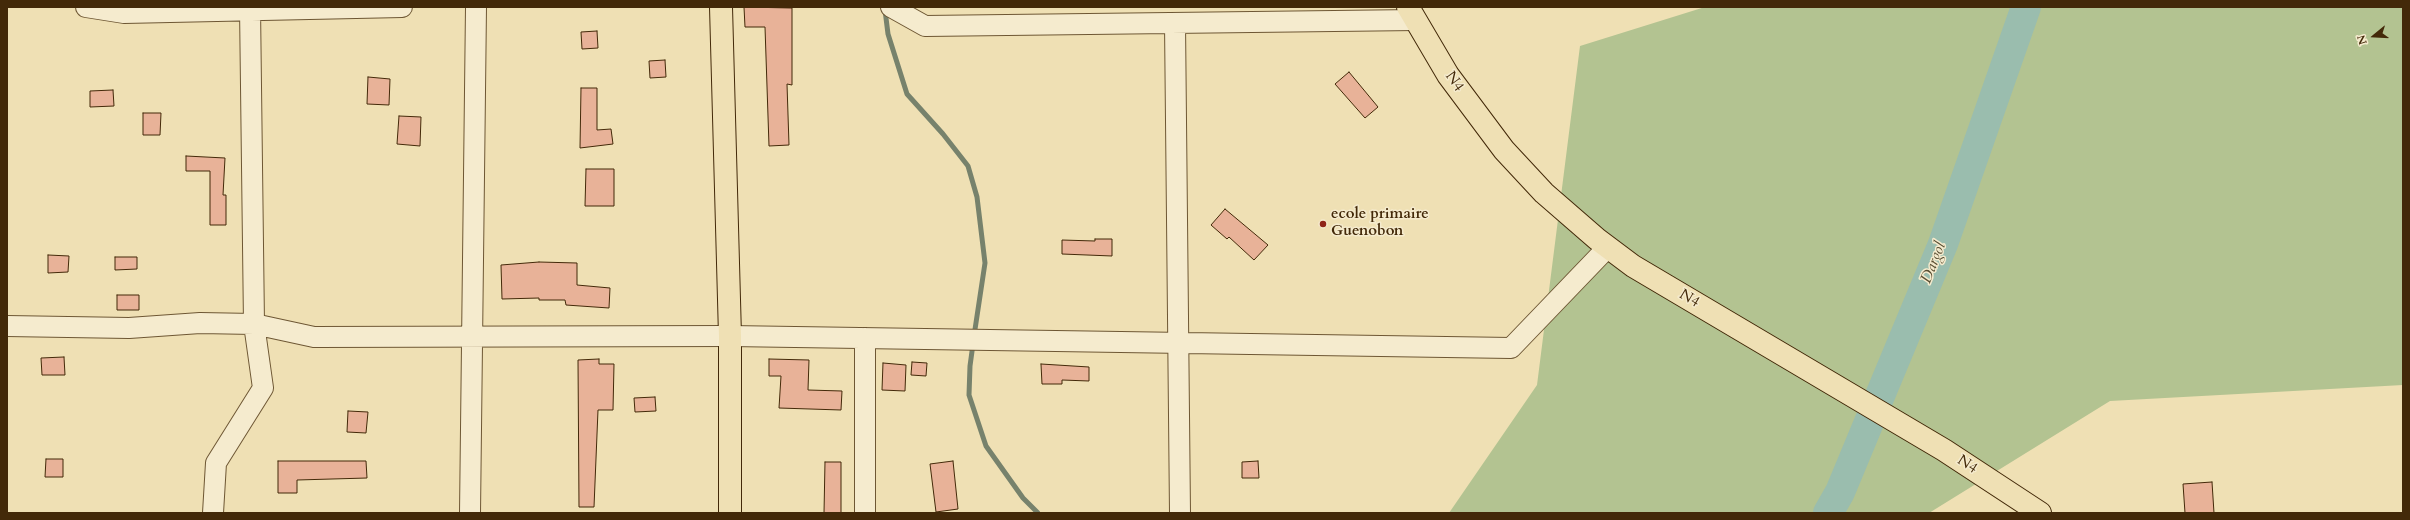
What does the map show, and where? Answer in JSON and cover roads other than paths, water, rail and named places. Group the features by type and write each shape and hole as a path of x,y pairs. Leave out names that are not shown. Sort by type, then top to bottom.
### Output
{"main road":[{"path":"721,7 730,336 730,513"},
{"name":"N4","path":"1412,14 1448,75 1504,150 1544,193 1608,247 1633,266 1803,368 1944,450 2040,513"}],"street":[{"path":"86,7 124,13 250,8 402,7"},
{"path":"470,513 476,7"},
{"path":"891,7 925,26 996,16 1175,23 1412,14"},
{"path":"213,513 216,463 263,388 254,324 250,8"},
{"path":"1175,23 1180,513"},
{"path":"7,326 129,328 200,323 254,324 314,337 730,336 1510,348 1608,247"},
{"path":"865,338 865,513"}],"waterway":[{"name":"Dargol","path":"1828,513 1840,492 1943,244 2026,7"},
{"path":"885,10 888,34 907,94 943,134 968,166 977,197 985,263 974,336"},
{"path":"973,344 970,366 969,395 986,446 1023,498 1038,513"}],"place":[{"name":"ecole primaire Guenobon","path":"1323,224"}]}
